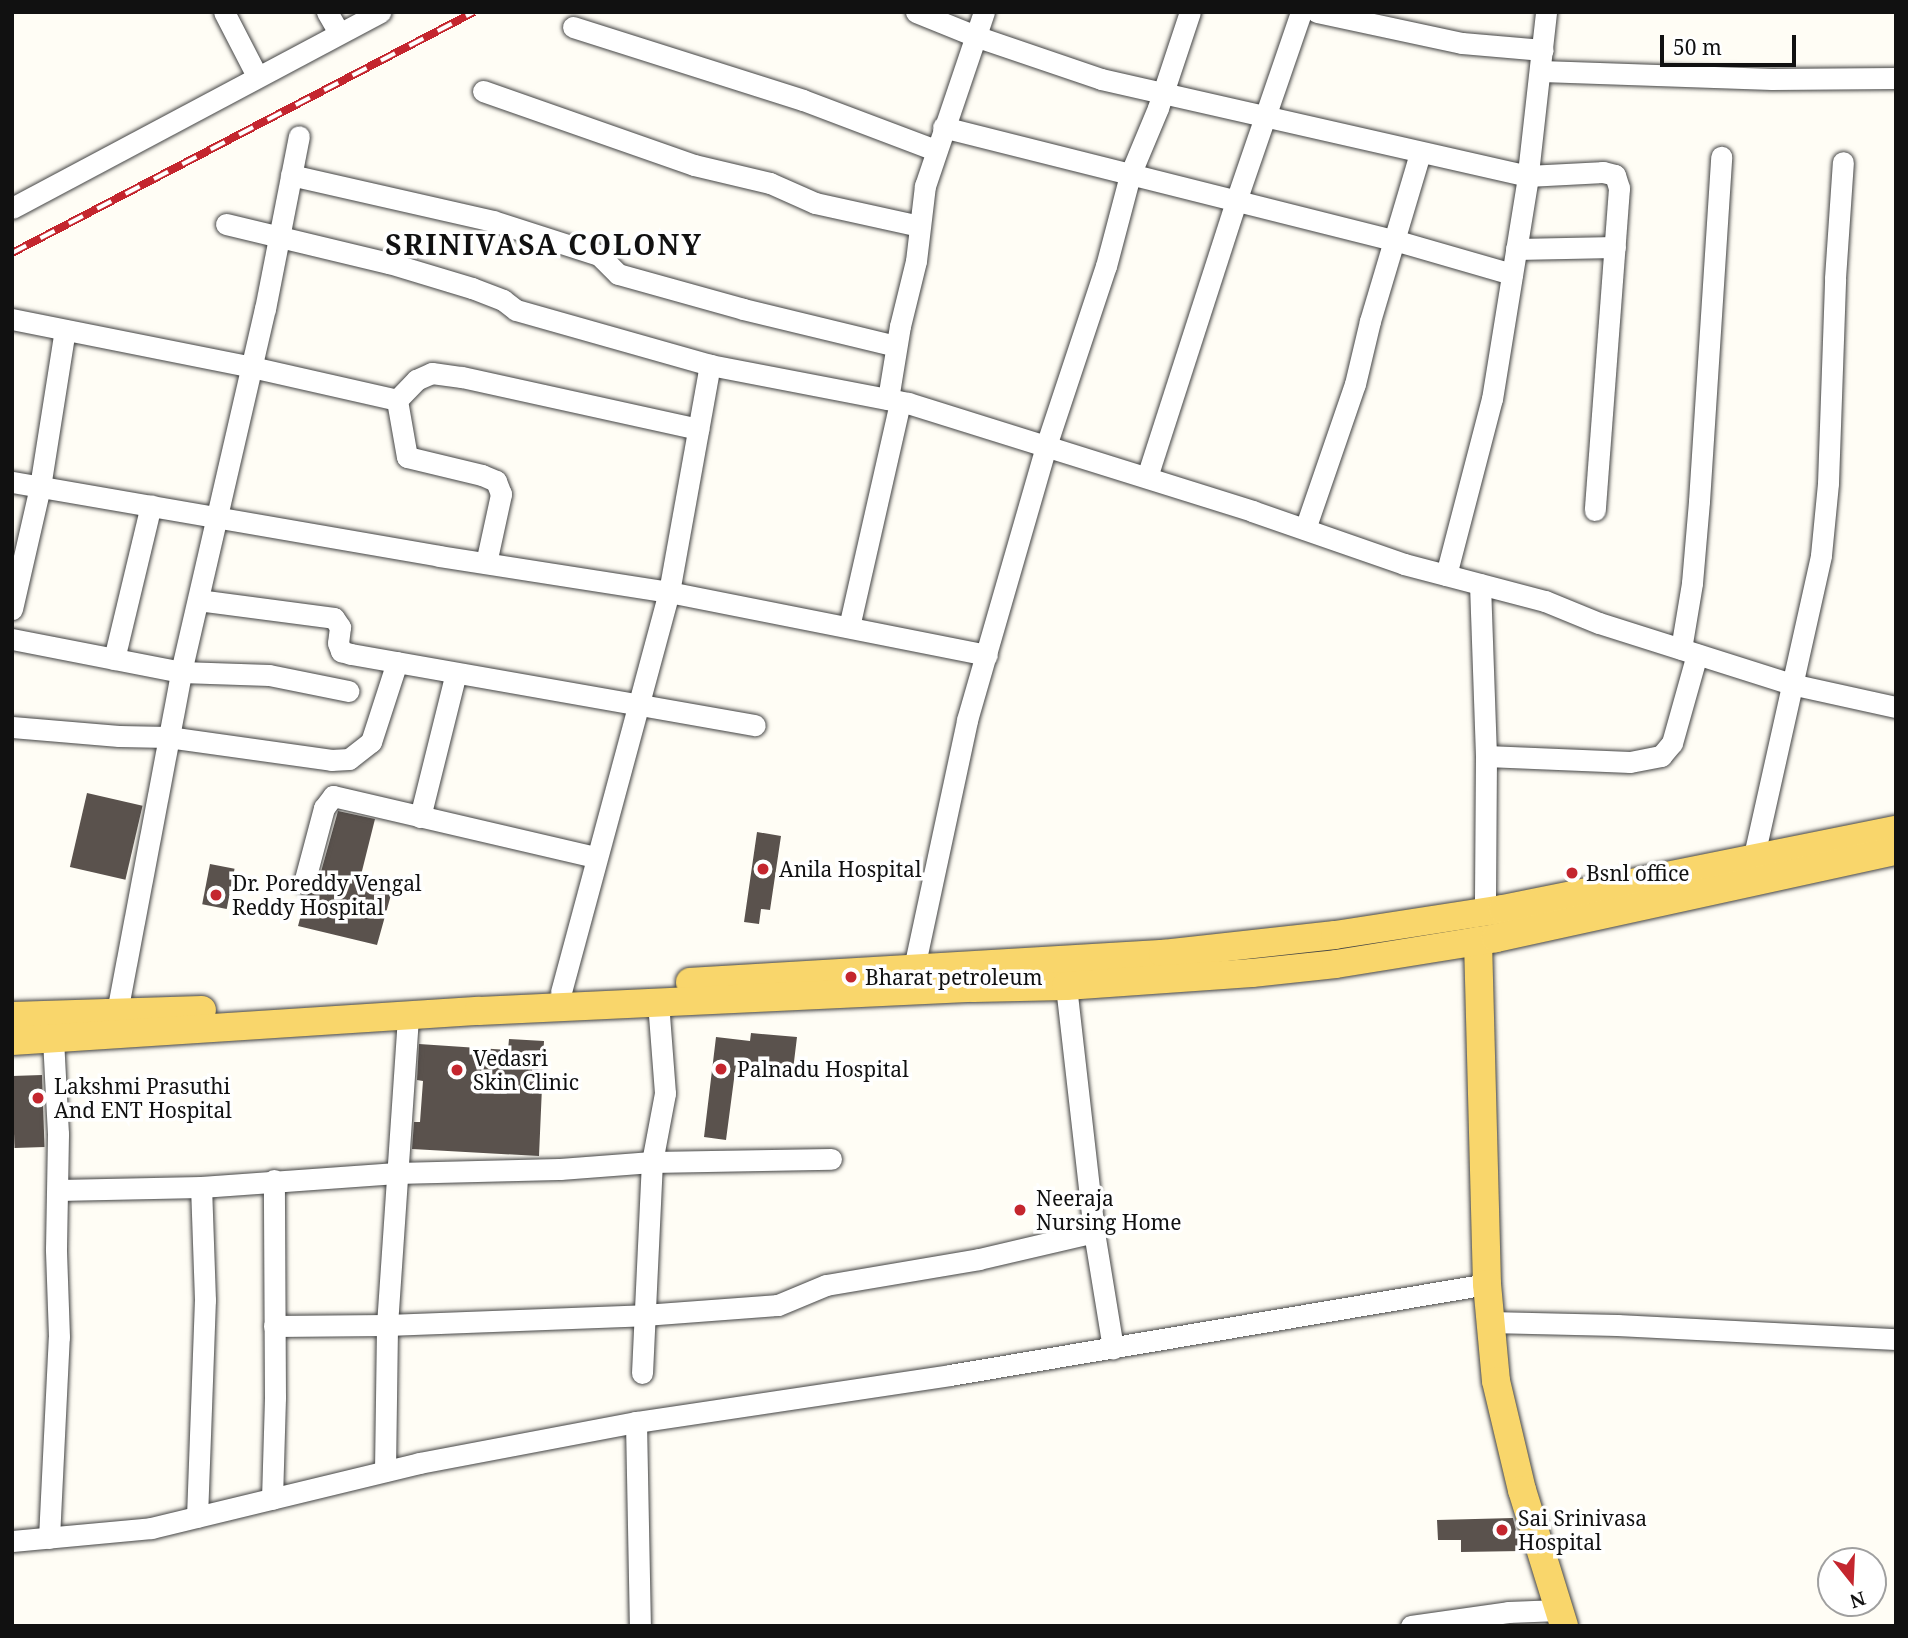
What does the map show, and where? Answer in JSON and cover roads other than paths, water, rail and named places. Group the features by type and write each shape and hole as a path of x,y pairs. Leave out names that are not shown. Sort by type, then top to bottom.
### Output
{"main road":[{"path":"12,1016 561,992 1163,954 1335,935 1494,911 1896,830"},
{"path":"12,1041 658,1001 1189,979 1336,964 1478,941 1896,851"},
{"path":"1478,941 1487,1284 1496,1381 1512,1449 1561,1618"}],"street":[{"path":"224,12 257,76"},
{"path":"327,12 339,33"},
{"path":"12,208 380,12"},
{"path":"916,12 975,36 1101,79 1527,176 1603,172 1615,175 1619,188 1595,510"},
{"path":"849,627 894,400 896,346 916,261 925,186 984,12"},
{"path":"914,968 929,910 952,787 1046,446 1106,266 1130,175 1163,92 1190,12"},
{"path":"1147,477 1236,201 1301,12"},
{"path":"1318,12 1542,60 1772,79 1896,78"},
{"path":"1446,575 1492,399 1527,176 1546,12"},
{"path":"573,26 803,100 936,150"},
{"path":"483,91 694,166 770,183 815,203 920,226"},
{"path":"943,127 1394,240 1512,274"},
{"path":"117,1012 181,672 219,518 299,136"},
{"path":"1305,529 1355,384 1420,153"},
{"path":"1486,756 1630,761 1661,756 1672,743 1689,652 1721,157"},
{"path":"1753,860 1822,543 1828,483 1839,192 1843,162"},
{"path":"291,175 493,221 599,256 618,274 630,278 896,346"},
{"path":"226,225 279,236 472,288 516,310 710,365 894,400 1147,477 1446,575 1545,601 1599,624 1791,684 1896,707"},
{"path":"1516,249 1615,247"},
{"path":"12,319 252,367 397,400"},
{"path":"12,609 40,487 65,330"},
{"path":"561,992 595,858 669,592 710,365"},
{"path":"397,400 416,380 432,373 698,429"},
{"path":"397,400 407,457 482,475 496,481 501,494 486,563"},
{"path":"12,482 669,592 987,655"},
{"path":"114,659 151,505"},
{"path":"1480,584 1494,911"},
{"path":"198,600 321,614 334,618 340,627 338,643 341,651 755,725"},
{"path":"12,639 181,672 269,675 348,691"},
{"path":"12,727 119,736 168,737 331,760 349,759 372,742 397,662"},
{"path":"420,817 456,673"},
{"path":"304,883 328,799 333,796 595,858"},
{"path":"1066,986 1094,1232 1113,1348"},
{"path":"642,1373 652,1162 665,1093 658,1001"},
{"path":"385,1471 387,1325 408,1016"},
{"path":"49,1538 59,1337 56,1249 58,1190 52,1039"},
{"path":"58,1190 201,1186 396,1173 560,1169 652,1162 831,1159"},
{"path":"272,1499 274,1180"},
{"path":"197,1517 205,1300 201,1186"},
{"path":"274,1326 387,1325 644,1315 778,1305 826,1285 979,1259 1094,1232"},
{"path":"12,1541 151,1528 385,1471 636,1422 1113,1348 1487,1284"},
{"path":"1489,1322 1617,1325 1896,1339"},
{"path":"636,1422 640,1626"},
{"path":"1411,1626 1508,1612 1561,1618"}],"railway":[{"path":"12,253 474,12"}],"place":[{"name":"Anila Hospital","path":"763,869"},
{"name":"Bsnl office","path":"1572,873"},
{"name":"Dr. Poreddy Vengal Reddy Hospital","path":"216,895"},
{"name":"Bharat petroleum","path":"851,977"},
{"name":"Palnadu Hospital","path":"721,1069"},
{"name":"Vedasri Skin Clinic","path":"457,1070"},
{"name":"Lakshmi Prasuthi And ENT Hospital","path":"38,1098"},
{"name":"Neeraja Nursing Home","path":"1020,1210"},
{"name":"Sai Srinivasa Hospital","path":"1502,1530"}],"district":[{"name":"SRINIVASA COLONY","path":"544,244"}]}
